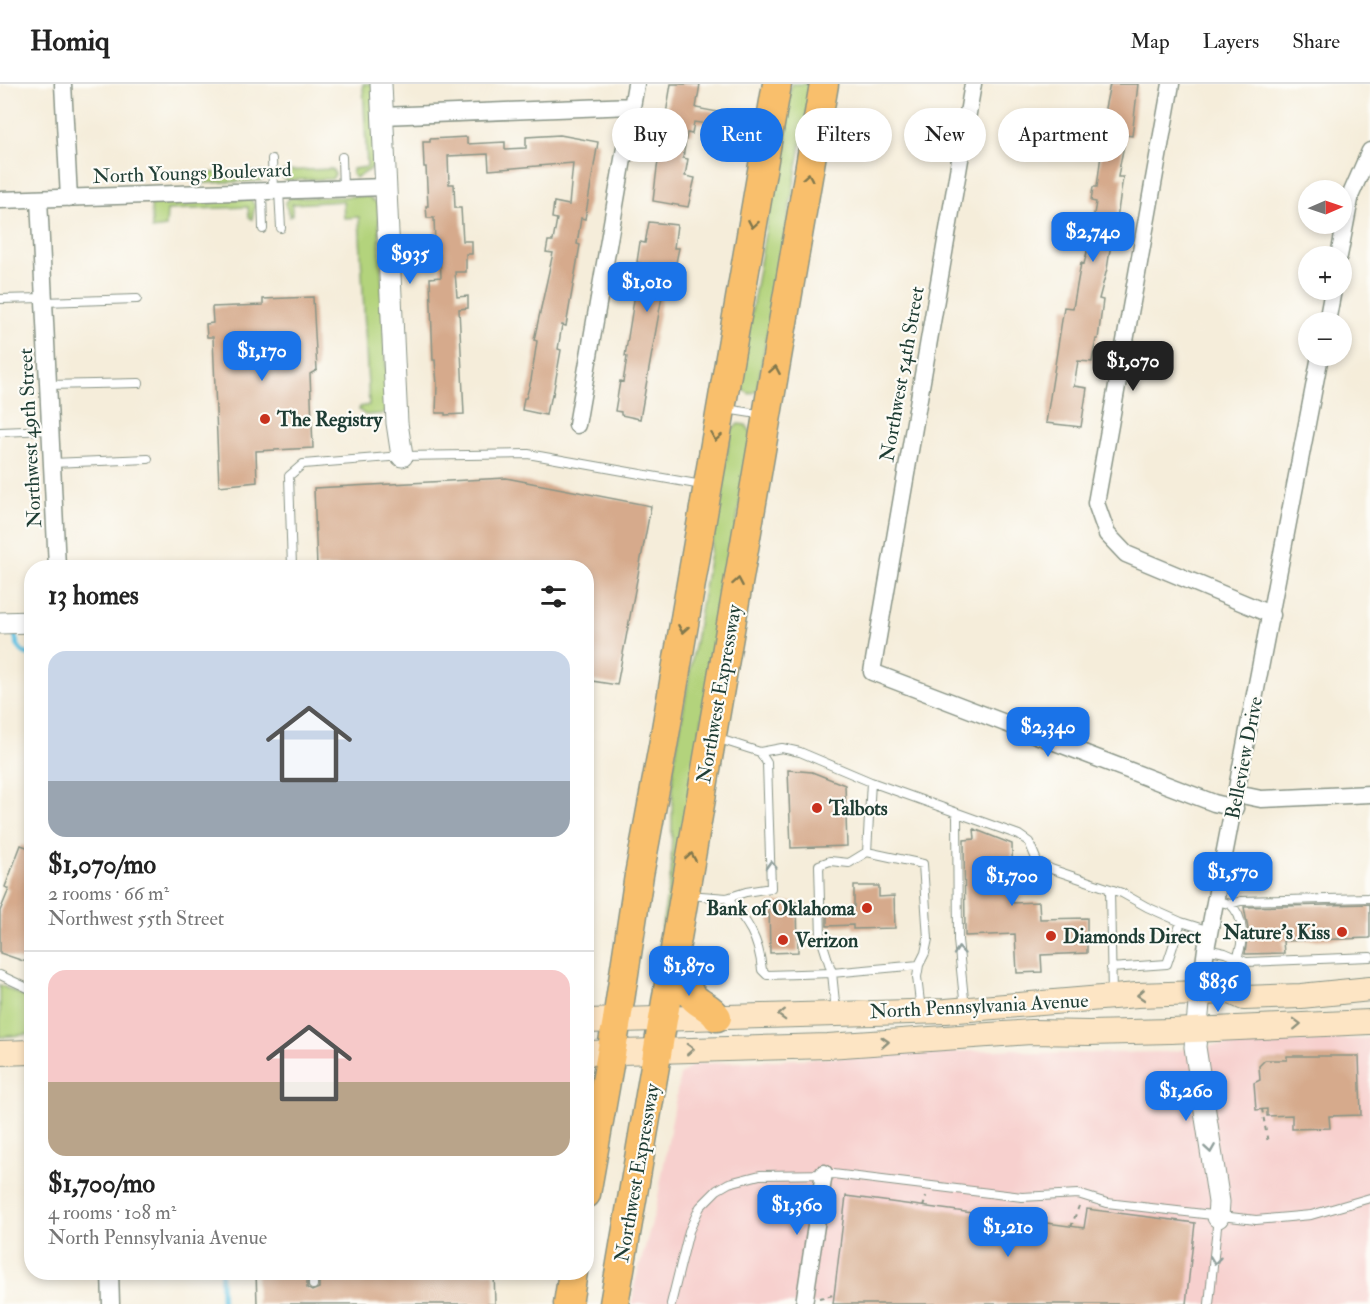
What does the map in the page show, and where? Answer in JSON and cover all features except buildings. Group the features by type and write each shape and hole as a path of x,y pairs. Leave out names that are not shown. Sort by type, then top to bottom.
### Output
{"highway":[{"path":"594,1120 601,1083 599,1052 617,1020 639,875 777,84"},
{"name":"Northwest Expressway","path":"614,1304 824,84"},
{"path":"673,964 692,997 712,1010 717,1017"},
{"path":"568,1304 572,1280"}],"main road":[{"name":"North Pennsylvania Avenue","path":"594,1021 921,1011 1200,993 1231,992 1244,998 1301,996 1370,989"},
{"path":"1197,1029 1233,1009 1244,998"},
{"name":"North Pennsylvania Avenue","path":"599,1052 828,1046 1031,1032 1089,1033 1370,1022"},
{"path":"0,1053 24,1052"}],"street":[{"path":"63,84 69,198"},
{"path":"381,84 398,423 402,456"},
{"path":"577,425 636,84"},
{"name":"Northwest 54th Street","path":"973,84 872,672 1214,803 1236,801"},
{"path":"1171,84 1096,503 1107,534 1126,554 1272,615"},
{"path":"382,116 632,106"},
{"path":"1341,246 1351,194 1370,151"},
{"name":"North Youngs Boulevard","path":"0,200 385,187"},
{"name":"Northwest 49th Street","path":"39,199 57,560"},
{"name":"Belleview Drive","path":"1218,1217 1218,1202 1195,1047 1200,993 1210,930 1223,903 1236,801 1318,366"},
{"path":"0,623 24,622"},
{"path":"1236,801 1370,794"},
{"path":"804,1304 824,1173"},
{"path":"110,1280 111,1304"}],"lane":[{"path":"342,157 343,189"},
{"path":"263,229 272,191 272,159"},
{"path":"272,191 281,228"},
{"path":"0,299 137,299"},
{"path":"48,385 139,382"},
{"path":"721,408 767,415"},
{"path":"0,432 50,430"},
{"path":"292,560 289,476 303,464 402,456 528,454 708,486"},
{"path":"52,463 148,459"},
{"path":"712,736 760,752 782,748 800,752 871,782 1019,835 1029,842 1037,861 1051,869 1110,889 1181,922 1210,930"},
{"path":"684,895 727,898 771,888 767,764 760,752"},
{"path":"867,852 871,782"},
{"path":"957,813 958,940 964,1009"},
{"path":"836,1013 832,973 821,938 819,865 830,861 849,863 867,852 923,864 928,939 917,977 921,1011"},
{"path":"1110,889 1112,998"},
{"path":"1223,903 1370,897"},
{"path":"727,898 755,935 762,970 767,975 832,973 919,965"},
{"path":"1223,903 1238,913 1241,924 1241,946 1236,958"},
{"path":"1111,968 1167,964 1181,922"},
{"path":"1206,950 1246,962 1370,957"},
{"path":"0,975 24,986"},
{"path":"670,1304 692,1222 700,1207 717,1190 737,1180 760,1175 824,1173 1022,1197 1078,1194 1107,1203 1256,1220 1296,1217 1332,1210 1370,1198"},
{"name":"Belleview Drive","path":"1209,1304 1218,1238 1218,1217"},
{"path":"314,1280 314,1285"}],"path":[{"path":"1262,1109 1268,1143"},
{"path":"1071,1227 1079,1208 1078,1194"}],"shaded area":[{"path":"1370,1038 1370,1304 632,1304 634,1286 656,1208 680,1075 694,1064 1016,1049 1038,1054 1167,1052 1214,1045"}],"green space":[{"path":"363,84 373,84 376,160 370,170 355,178 352,174 353,169 367,167"},
{"path":"791,84 812,84 808,108 795,108 795,162 798,162 757,391 750,394 741,389 739,384 777,162 783,162 783,130"},
{"path":"332,169 335,174 332,179 284,180 281,175 283,171"},
{"path":"261,172 264,177 261,181 205,183 204,173"},
{"path":"367,196 378,204 388,409 382,414 365,415 359,410 360,407 369,405 359,217 344,218 343,201 292,204 290,217 285,203 290,198"},
{"path":"251,199 255,206 252,219 249,217 248,207 167,210 166,227 152,229 151,201"},
{"path":"738,424 746,425 752,434 654,998 649,1001 671,873 673,770 731,431"},
{"path":"0,985 24,997 24,1035 0,1037"}],"waterway":[{"path":"201,174 201,184"},
{"path":"14,630 17,642 24,652"},
{"path":"221,1280 222,1304"}],"place":[{"name":"The Registry","path":"265,419"},
{"name":"Talbots","path":"817,808"},
{"name":"Bank of Oklahoma","path":"867,908"},
{"name":"Nature's Kiss","path":"1342,932"},
{"name":"Diamonds Direct","path":"1051,936"},
{"name":"Verizon","path":"783,940"}]}
